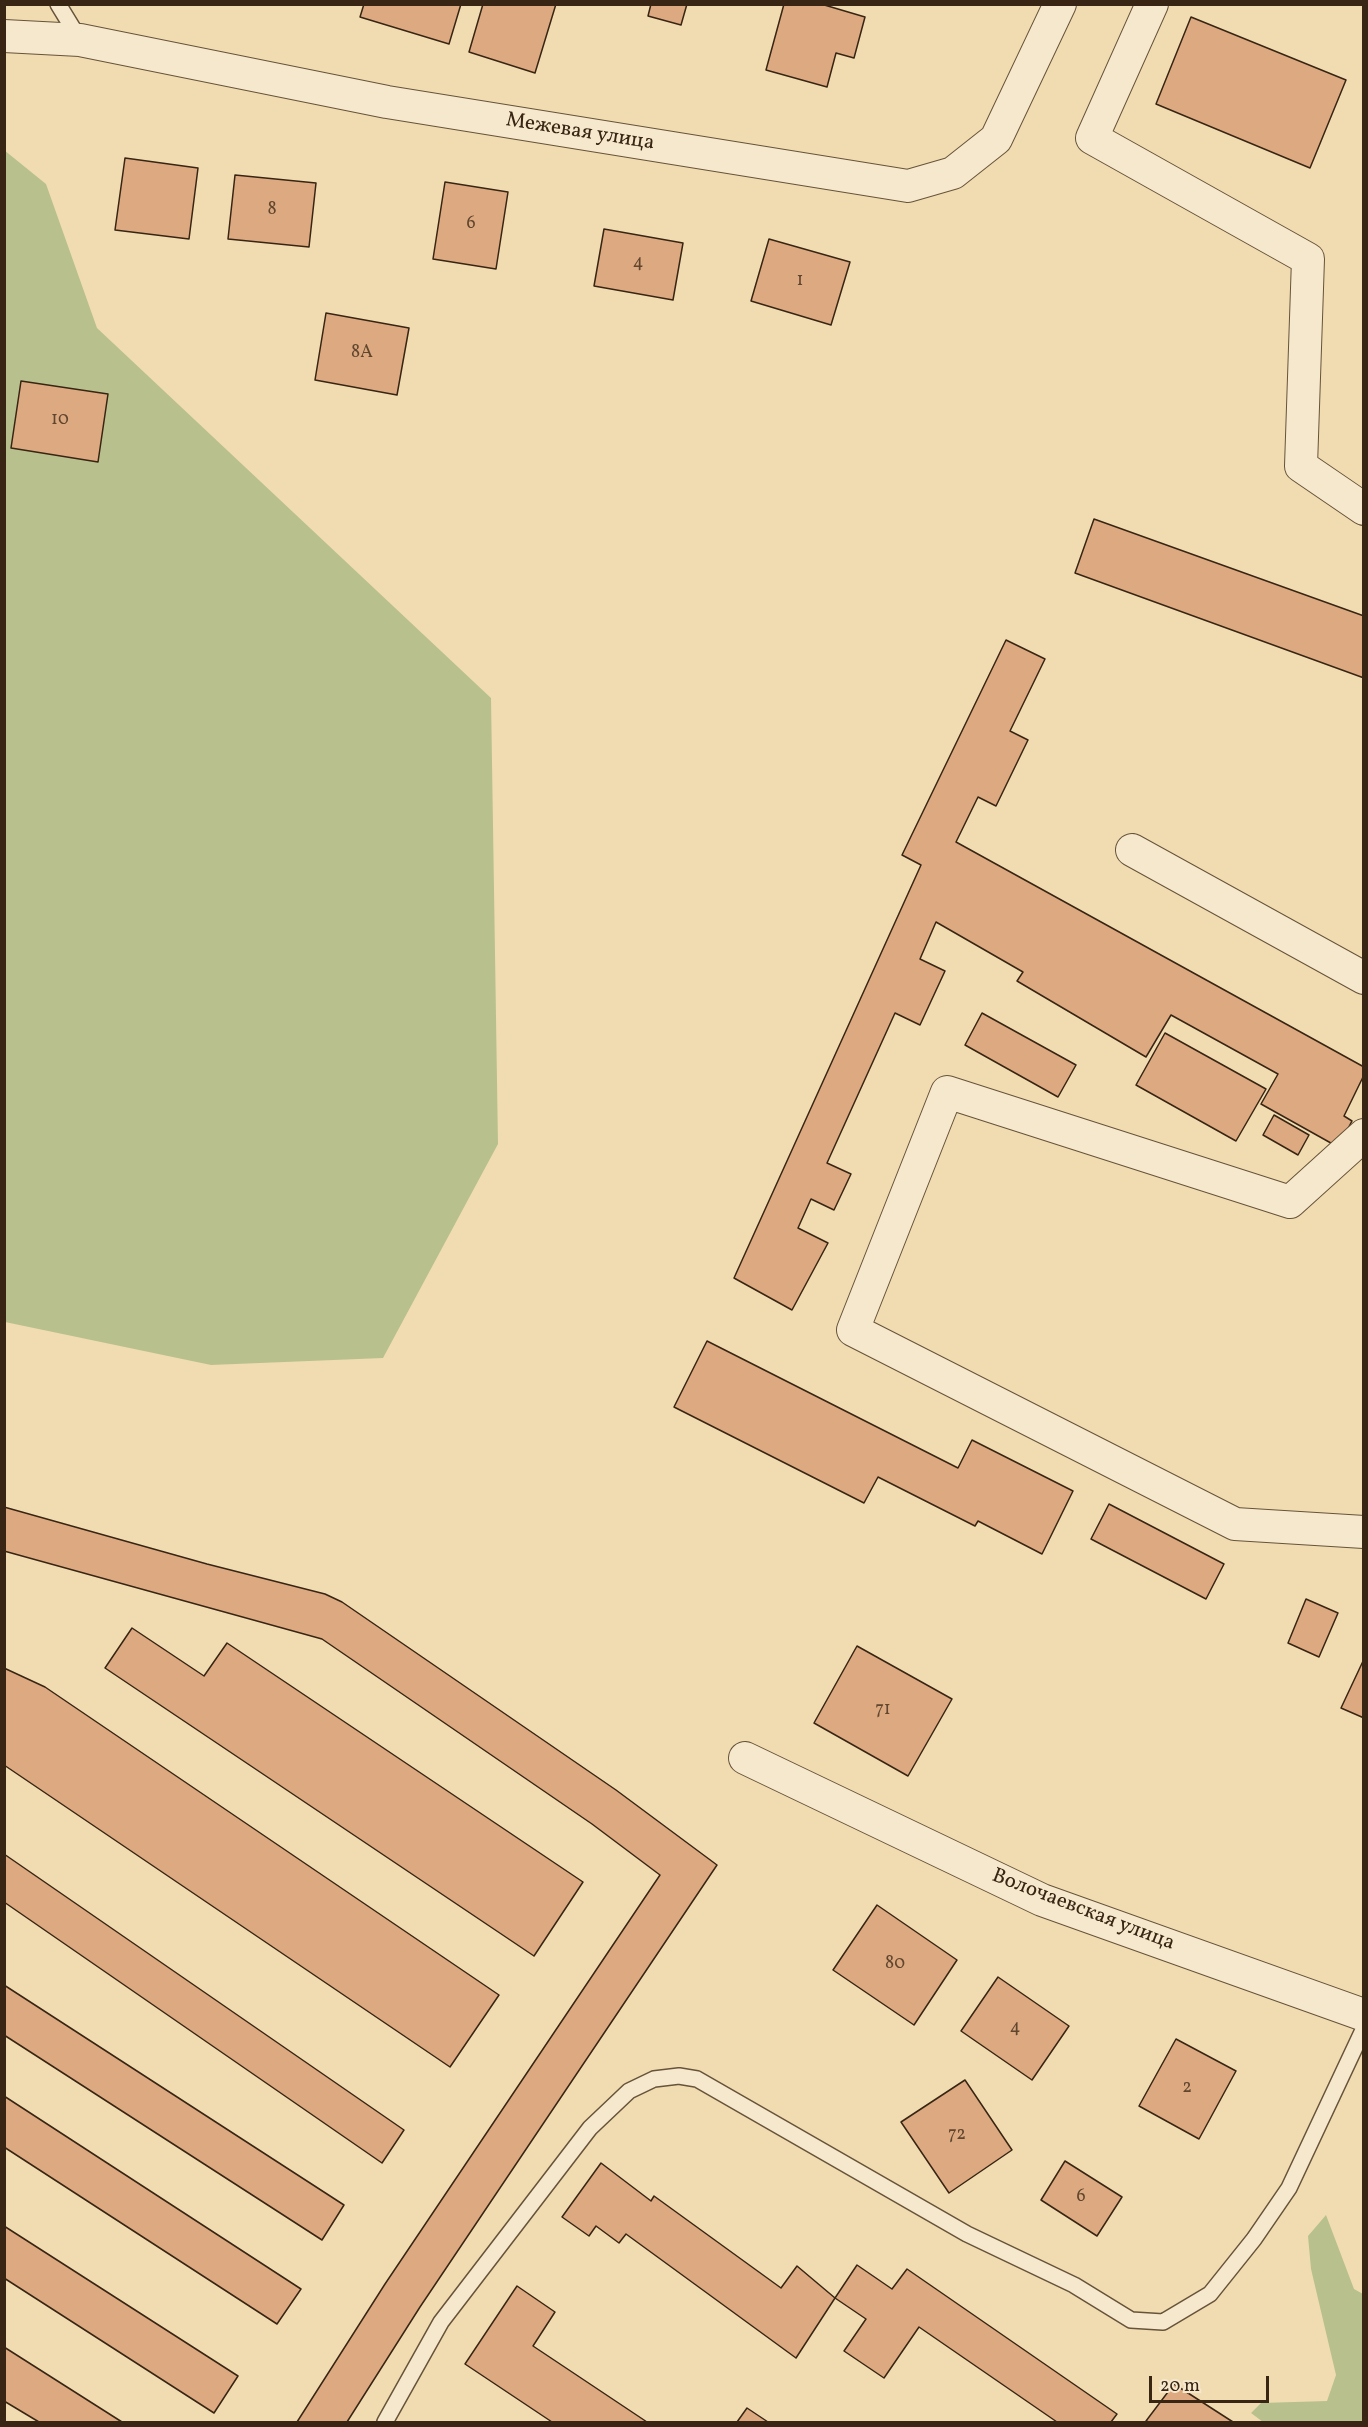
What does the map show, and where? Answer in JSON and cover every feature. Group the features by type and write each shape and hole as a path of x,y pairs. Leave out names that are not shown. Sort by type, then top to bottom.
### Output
{"street":[{"name":"Межевая улица","path":"4,36 80,40 387,102 908,186 953,173 996,139 1060,4"},
{"path":"1152,4 1092,138 1308,259 1302,466 1364,509"},
{"path":"1132,850 1364,978"},
{"path":"1364,1135 1290,1202 947,1092 853,1330 1235,1524 1364,1532"},
{"name":"Волочаевская улица","path":"745,1758 1042,1900 1364,2016"}],"lane":[{"path":"58,4 80,40"},
{"path":"385,2422 441,2322 590,2128 629,2091 654,2079 679,2076 697,2079 967,2234 1074,2285 1131,2320 1164,2322 1210,2294 1254,2239 1289,2188 1364,2028"}],"green space":[{"path":"4,150 46,184 97,328 491,698 498,1144 383,1358 211,1365 5,1322"},
{"path":"1326,2215 1354,2289 1363,2294 1363,2422 1263,2422 1251,2413 1261,2403 1327,2401 1336,2375 1311,2269 1308,2236"}],"building":[{"path":"364,4 461,4 449,44 360,17"},
{"path":"483,4 556,4 535,73 469,52"},
{"path":"651,4 687,4 681,25 648,16"},
{"path":"784,4 821,4 865,17 854,58 836,53 827,87 766,70"},
{"path":"1191,17 1346,80 1310,168 1156,104"},
{"path":"125,158 198,168 189,239 115,230"},
{"path":"235,175 316,183 309,247 228,239"},
{"path":"445,182 508,192 496,269 433,259"},
{"path":"604,229 683,243 673,300 594,286"},
{"path":"769,239 850,262 831,325 751,301"},
{"path":"326,313 409,328 397,395 315,380"},
{"path":"21,381 108,394 98,462 11,448"},
{"path":"1094,519 1364,616 1364,678 1075,573"},
{"path":"1006,640 1045,659 1010,731 1028,740 996,806 978,797 956,842 1364,1067 1364,1075 1344,1116 1352,1121 1338,1147 1261,1104 1278,1074 1171,1015 1146,1057 1017,981 1023,972 936,922 920,959 945,971 920,1025 895,1013 827,1163 851,1174 834,1210 811,1199 798,1228 828,1243 792,1310 734,1278 921,865 902,855"},
{"path":"982,1013 1076,1065 1058,1097 965,1045"},
{"path":"1165,1033 1266,1089 1236,1141 1136,1085"},
{"path":"1274,1115 1309,1135 1298,1155 1263,1135"},
{"path":"707,1341 958,1468 972,1440 1073,1491 1042,1554 978,1521 975,1526 878,1477 864,1503 674,1407"},
{"path":"1109,1504 1224,1564 1206,1599 1091,1539"},
{"path":"4,1507 207,1564 325,1594 342,1602 616,1790 717,1865 420,2307 347,2422 297,2422 385,2284 660,1875 592,1824 322,1639 4,1551"},
{"path":"1306,1599 1338,1613 1319,1657 1288,1643"},
{"path":"132,1628 204,1676 227,1643 583,1882 534,1956 105,1668"},
{"path":"857,1646 952,1699 908,1776 814,1723"},
{"path":"1364,1659 1364,1718 1341,1708"},
{"path":"4,1668 45,1687 499,1995 450,2067 4,1765"},
{"path":"4,1854 404,2130 382,2163 4,1902"},
{"path":"877,1905 957,1960 914,2025 833,1970"},
{"path":"998,1977 1069,2026 1032,2080 961,2031"},
{"path":"4,1985 344,2205 322,2240 4,2035"},
{"path":"1176,2039 1236,2071 1199,2139 1139,2106"},
{"path":"965,2080 1012,2150 949,2193 901,2122"},
{"path":"4,2096 301,2289 277,2324 4,2147"},
{"path":"1065,2161 1122,2197 1097,2236 1041,2200"},
{"path":"601,2163 651,2201 654,2196 781,2288 797,2266 835,2298 796,2358 626,2234 619,2243 596,2226 589,2236 562,2217"},
{"path":"4,2226 238,2376 214,2413 4,2278"},
{"path":"857,2265 892,2289 907,2269 1117,2414 1111,2422 1057,2422 919,2327 884,2378 844,2351 866,2319 835,2298"},
{"path":"517,2286 555,2312 533,2346 647,2422 552,2422 465,2364"},
{"path":"4,2347 122,2422 39,2422 4,2401"},
{"path":"1174,2384 1233,2422 1146,2421"},
{"path":"747,2408 768,2422 737,2422"}]}
